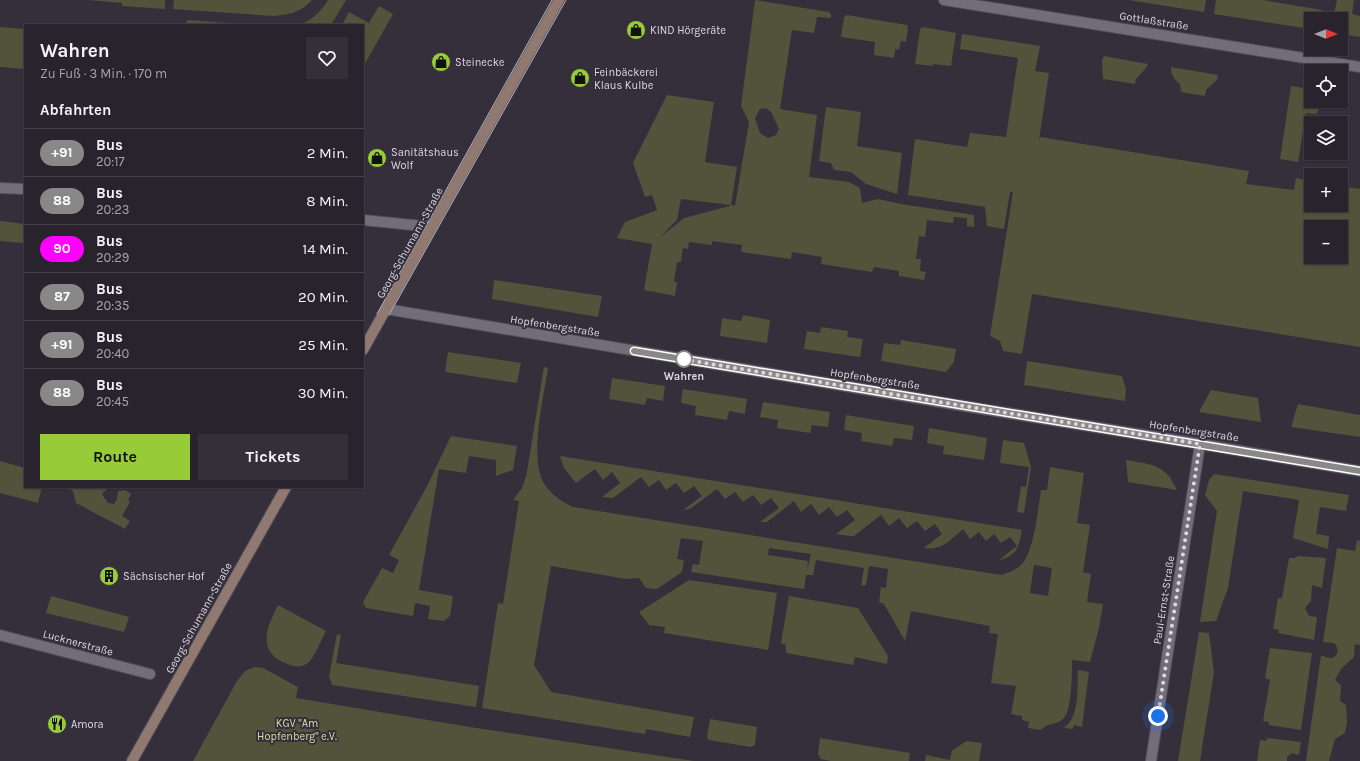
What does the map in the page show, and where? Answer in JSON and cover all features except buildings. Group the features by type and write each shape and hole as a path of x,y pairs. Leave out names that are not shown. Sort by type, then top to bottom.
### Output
{"main road":[{"name":"Georg-Schumann-Straße","path":"364,348 559,0"},
{"name":"Georg-Schumann-Straße","path":"132,761 285,488"}],"street":[{"name":"Gottlaßstraße","path":"944,0 1360,67"},
{"path":"0,188 24,189"},
{"path":"364,220 432,227"},
{"name":"Hopfenbergstraße","path":"386,309 1360,471"},
{"name":"Paul-Ernst-Straße","path":"1151,761 1200,444"},
{"name":"Lucknerstraße","path":"0,635 150,674"}],"green space":[{"path":"88,0 165,0 165,9 122,6 122,3"},
{"path":"174,0 312,0 299,10 284,15 273,16 173,9"},
{"path":"328,0 346,0 332,24 301,24 316,15"},
{"path":"755,0 829,12 831,18 817,17 814,33 792,30 780,109 817,115 809,177 849,182 860,188 862,203 878,199 974,215 974,227 967,226 967,218 954,217 953,223 927,220 925,237 919,236 916,259 921,259 920,271 926,272 924,280 899,276 899,271 874,267 872,272 821,264 822,257 792,252 791,259 741,252 742,245 712,241 712,245 689,242 688,249 683,248 681,262 677,262 674,282 677,282 675,296 644,290 652,244 617,238 625,222 657,210 652,195 645,197 633,163 667,95 714,102 705,162 737,167 731,205 735,206 749,122 741,106","holes":["766,108 771,112 779,129 776,135 768,138 760,133 755,118 760,109","681,199 730,205 730,206 684,218 659,238 677,220"]},
{"path":"1128,0 1206,0 1204,12"},
{"path":"1216,0 1263,0 1322,10 1322,12 1304,12 1304,28 1214,14"},
{"path":"1337,0 1354,0 1352,14 1360,16 1360,37 1348,35 1348,12 1334,12"},
{"path":"379,6 393,14 364,65 364,24 343,24 349,12 369,23"},
{"path":"847,15 907,25 908,29 906,42 901,41 899,50 895,49 894,58 874,55 875,42 841,37 844,17"},
{"path":"187,20 243,24 186,24"},
{"path":"0,27 24,29 24,69 0,67"},
{"path":"923,27 956,33 951,66 915,64 920,29"},
{"path":"962,34 1040,46 1035,71 1049,73 1039,140 1040,137 1249,171 1246,184 1294,190 1296,178 1304,180 1304,212 1348,212 1348,187 1360,189 1360,347 1032,294 1022,354 1003,351 1000,341 990,336 1013,192 1010,192 1004,229 987,226 985,207 908,195 915,139 967,147 970,133 1006,137 1018,58 960,49"},
{"path":"1104,56 1148,64 1136,79 1135,84 1103,79 1102,60"},
{"path":"1171,67 1218,75 1217,80 1206,90 1205,96 1181,92 1180,84 1173,77"},
{"path":"1291,86 1304,88 1304,108 1320,108 1316,114 1306,113 1306,116 1304,116 1298,162 1280,159"},
{"path":"826,107 861,112 857,146 902,153 897,194 866,184 851,172 834,170 831,163 819,161"},
{"path":"0,221 24,224 24,243 0,241"},
{"path":"494,280 602,296 598,317 492,299"},
{"path":"743,315 770,320 767,343 720,336 722,318 741,321"},
{"path":"821,327 848,331 847,337 863,339 860,357 804,349 807,331 820,333"},
{"path":"901,340 956,349 954,362 946,372 881,361 884,343 900,345"},
{"path":"448,352 521,363 517,383 445,372"},
{"path":"1027,361 1122,376 1126,389 1125,401 1024,385"},
{"path":"544,367 548,368 537,445 540,474 545,485 554,495 573,507 1001,575 1011,572 1020,566 1029,552 1035,531 1041,490 1047,490 1050,467 1084,473 1077,523 1090,525 1083,572 1091,574 1087,602 1103,604 1099,628 1090,662 1072,660 1070,700 1066,715 1063,719 1046,726 1041,730 1028,728 1029,722 1022,720 1022,716 1011,714 1016,686 991,683 998,634 989,633 990,626 911,611 905,641 884,604 879,602 881,587 886,588 888,569 869,566 866,585 861,586 864,568 816,560 813,575 806,575 804,589 691,572 693,564 699,565 703,541 681,538 677,559 684,560 682,572 657,589 646,588 639,578 626,579 551,566 534,665 551,692 694,717 690,737 646,729 645,734 482,708 498,603 503,604 519,501 513,500 522,488 526,477","holes":["769,548 811,554 807,570 808,561 768,555","1034,565 1052,568 1048,596 1030,593"]},
{"path":"612,378 665,386 663,401 647,398 645,405 609,399"},
{"path":"683,389 747,399 745,414 729,411 727,420 695,415 696,406 681,403"},
{"path":"1211,390 1258,398 1261,422 1199,412"},
{"path":"763,402 830,412 828,427 812,425 810,433 777,428 778,420 760,417"},
{"path":"1298,404 1360,415 1360,437 1291,427"},
{"path":"846,415 914,426 912,440 894,438 892,446 861,441 862,433 844,430"},
{"path":"929,428 987,438 984,460 943,454 944,446 927,443"},
{"path":"451,436 517,446 513,470 496,476 496,460 469,456 466,473 439,469 419,590 453,596 450,616 444,621 428,619 430,606 415,603 413,616 366,608 363,602 382,568 393,573 399,560 389,555 427,486"},
{"path":"1003,440 1024,443 1031,467 1024,513 1017,512 1021,486 1026,487 1029,467 1000,463"},
{"path":"560,456 1022,530 1020,541 1016,550 1010,556 999,560 1017,546 1010,537 1001,543 994,534 986,541 979,532 970,539 963,529 950,541 941,546 936,548 924,548 942,534 935,524 925,531 917,521 907,528 899,518 889,526 881,515 854,536 836,534 855,520 847,510 837,517 829,507 819,515 811,504 801,512 794,501 767,522 760,522 779,508 771,498 761,505 753,495 743,502 735,492 725,499 717,489 690,509 683,510 702,496 694,486 684,493 676,483 666,490 659,480 649,487 641,477 613,498 602,497 620,483 612,472 603,480 595,469 576,483 564,468"},
{"path":"1126,460 1149,464 1160,468 1169,476 1177,490 1128,482"},
{"path":"0,461 24,468 24,488 42,488 38,503 0,493"},
{"path":"1214,474 1349,495 1346,511 1320,507 1316,534 1329,536 1328,549 1293,538 1299,500 1243,491 1228,588 1216,621 1200,622 1217,511 1205,495 1209,480"},
{"path":"66,488 108,488 102,494 108,503 114,504 117,499 118,491 125,490 131,494 128,500 130,502 122,516 130,521 125,529 76,503 73,491"},
{"path":"1357,540 1360,541 1360,645 1355,644 1354,657 1341,669 1335,680 1341,685 1340,701 1346,705 1347,721 1345,733 1335,739 1329,761 1306,761 1321,655 1331,658 1337,654 1337,647 1334,643 1323,642 1337,548 1355,551"},
{"path":"1299,556 1326,558 1322,588 1312,585 1311,601 1305,608 1309,616 1317,617 1314,640 1278,633 1279,630 1273,629 1278,598 1282,598 1289,558"},
{"path":"689,580 777,593 768,650 664,633 665,627 649,625 639,612"},
{"path":"51,596 129,617 124,632 46,613"},
{"path":"789,596 858,608 888,656 887,664 855,657 853,665 786,653 786,645 781,643"},
{"path":"278,605 326,631 312,658 303,666 290,665 280,661 274,656 267,644 267,631"},
{"path":"1199,632 1209,633 1214,672 1200,761 1178,761"},
{"path":"337,634 341,635 336,663 479,686 476,707 332,685 329,676"},
{"path":"1270,648 1312,653 1301,730 1269,725 1269,722 1263,721 1270,680 1265,678"},
{"name":"KGV \"Am Hopfenberg\" e.V.","path":"255,667 263,668 298,687 296,698 470,727 694,761 193,761 237,681 245,671"},
{"path":"1078,670 1089,672 1082,727 1074,725 1073,729 1064,728 1073,717 1077,702"},
{"path":"710,719 757,727 755,745 751,747 709,740 707,737"},
{"path":"820,738 910,753 909,761 831,761 821,759 818,754"},
{"path":"1267,738 1301,742 1299,755 1292,753 1287,757 1287,761 1257,761 1260,740 1266,741"},
{"path":"966,741 982,743 979,761 925,761 926,755 950,760 952,751"}],"tram line":[{"path":"377,314 552,0"},
{"path":"389,315 566,0"}],"bus line":[{"name":"+91","path":"634,351 1360,471"}],"place":[{"name":"KIND Hörgeräte","path":"636,30"},
{"name":"Steinecke","path":"441,62"},
{"name":"Feinbäckerei Klaus Kulbe","path":"580,78"},
{"name":"Sanitätshaus Wolf","path":"377,158"},
{"name":"Wahren","path":"684,359"},
{"name":"Sächsischer Hof","path":"109,576"},
{"name":"Amora","path":"57,724"}],"route":[{"path":"684,359 681,359 1200,444 1158,716"}]}
